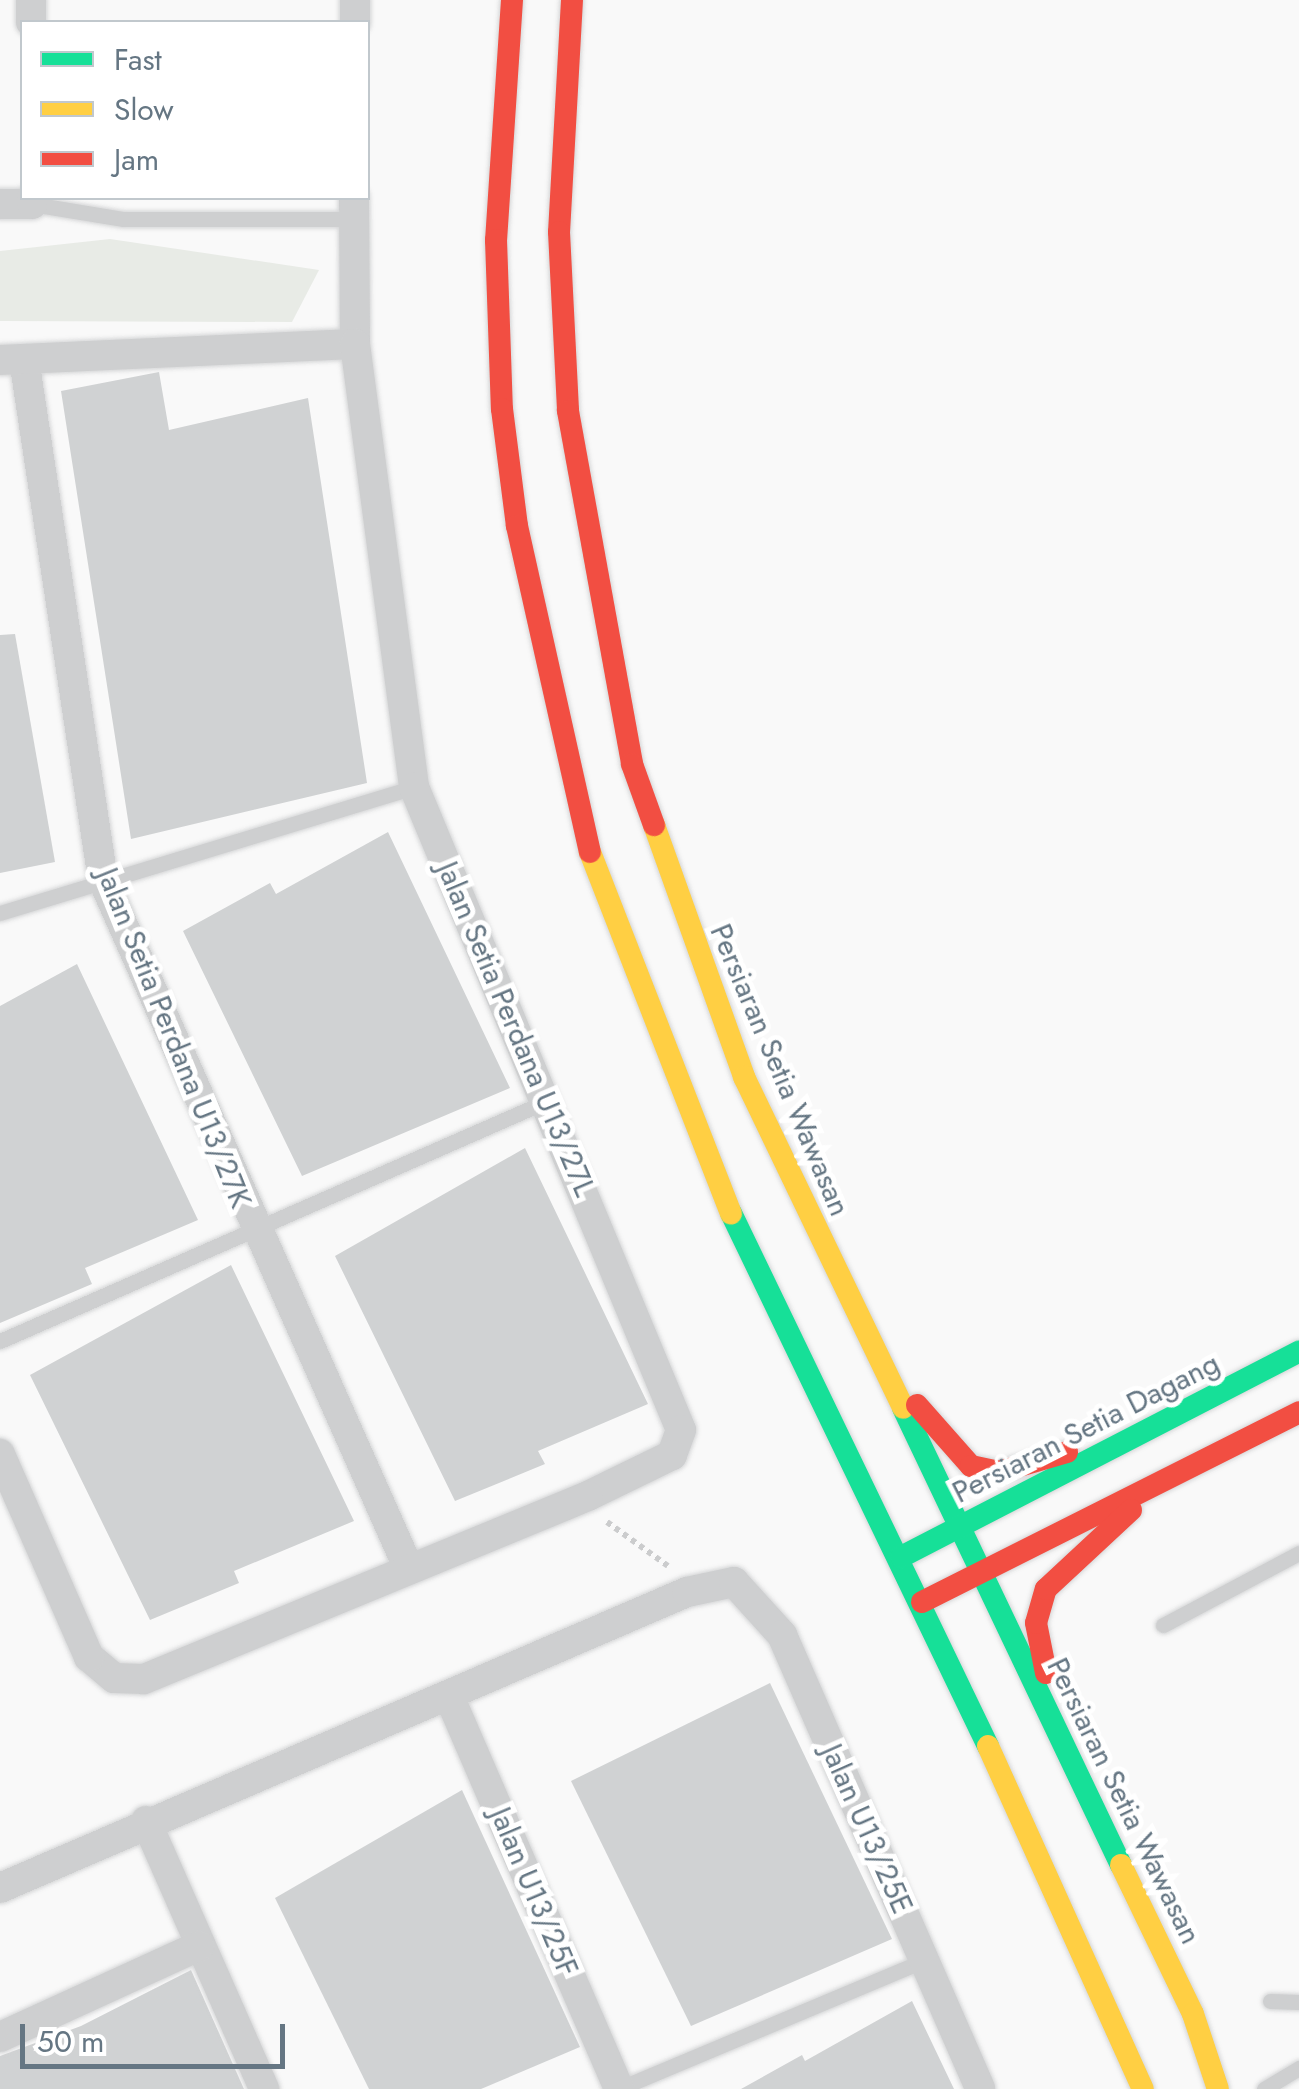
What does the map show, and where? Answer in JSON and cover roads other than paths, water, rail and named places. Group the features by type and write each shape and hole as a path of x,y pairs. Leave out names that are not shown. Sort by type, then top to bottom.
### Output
{"street":[{"path":"512,0 496,240 502,409 516,526 569,784 680,1102 922,1602 1144,2089"},
{"name":"Persiaran Setia Wawasan","path":"572,0 559,232 568,411 632,764 723,1026 958,1529 1057,1726 1193,2014 1218,2089"},
{"path":"0,204 32,201"},
{"name":"Jalan Setia Perdana U13/27L","path":"0,1454 89,1657 114,1678 143,1679 588,1496 660,1463 680,1444 681,1430 414,787 356,344 354,208"},
{"path":"12,360 356,344"},
{"name":"Jalan Setia Perdana U13/27K","path":"12,360 102,880 254,1232 408,1567"},
{"path":"856,1309 934,1433 971,1466 999,1472 1151,1426"},
{"name":"Persiaran Setia Dagang","path":"900,1557 1299,1352"},
{"path":"922,1602 1170,1473 1299,1412"},
{"path":"1057,1726 1036,1623 1046,1589 1170,1473"},
{"name":"Jalan U13/25E","path":"449,1696 722,1584 782,1635 980,2089"},
{"path":"0,1888 146,1822 449,1696"},
{"name":"Jalan U13/25F","path":"449,1696 619,2089"},
{"path":"146,1822 264,2089"},
{"path":"0,2037 199,1946"}],"lane":[{"path":"32,201 124,219 354,208"},
{"path":"0,913 414,787"},
{"path":"0,1341 546,1101"},
{"path":"1163,1625 1299,1553"},
{"path":"619,2089 926,1960"},
{"path":"1270,2002 1299,2002"},
{"path":"1264,2089 1299,2068"}]}
